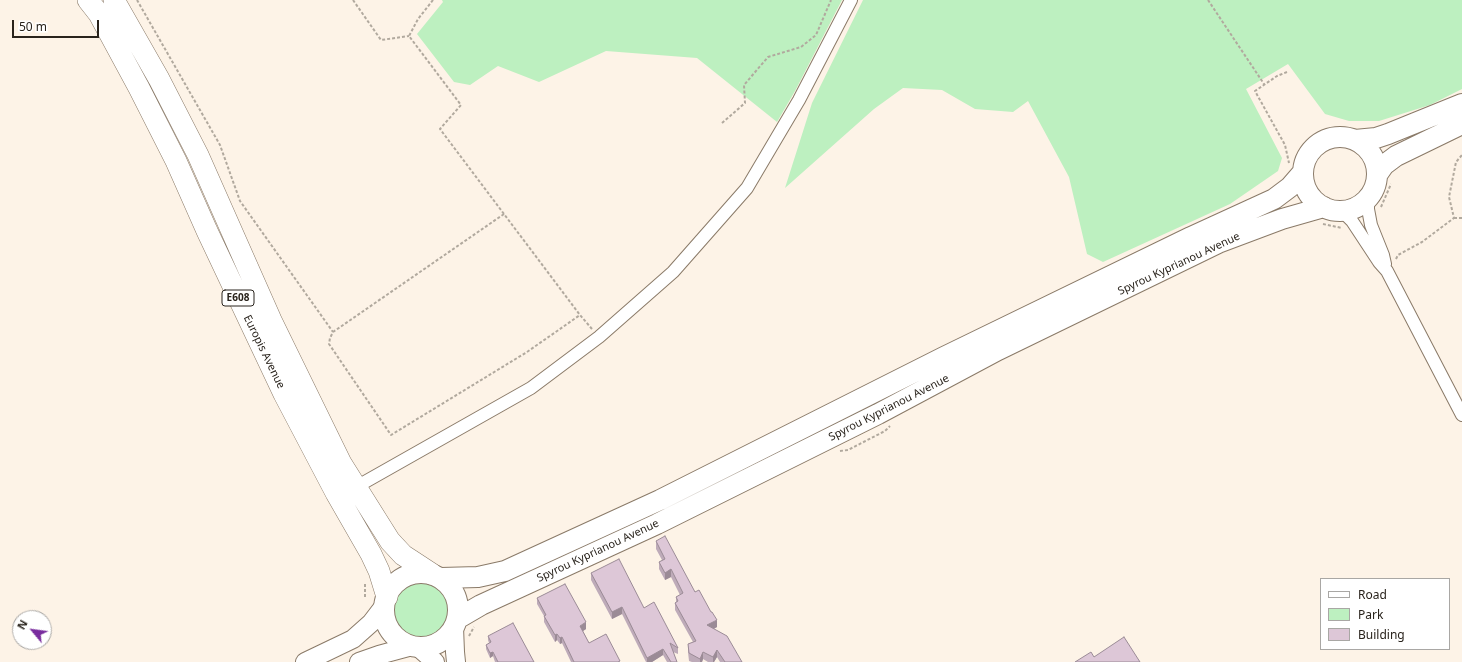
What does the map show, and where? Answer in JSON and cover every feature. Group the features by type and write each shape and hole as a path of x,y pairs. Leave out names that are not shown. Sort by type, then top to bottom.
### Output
{"highway":[{"name":"Europis Avenue","path":"88,0 99,14 139,88 176,161 210,238 284,394 336,493 371,554 379,571 385,602"},
{"name":"Europis Avenue","path":"114,0 160,79 198,156 281,340 341,463 390,541 403,555 436,576"}],"main road":[{"path":"1462,104 1380,137 1355,140 1338,137 1322,141 1309,154 1304,166 1296,169 1308,193 1315,201 1333,209 1353,208 1358,205 1374,204 1375,186 1384,178 1384,165 1396,156 1462,124"},
{"path":"1355,140 1364,146 1371,154 1384,178"},
{"name":"Spyrou Kyprianou Avenue","path":"436,576 478,577 505,571 660,500 983,338 1191,237 1274,199 1290,188 1296,169"},
{"name":"Spyrou Kyprianou Avenue","path":"456,623 481,605 658,524 878,414 998,350 1218,243 1282,219 1333,209"},
{"path":"305,662 353,639 371,623 385,602 391,589 397,582 405,576 414,573 436,576 450,586 456,596 458,607 456,623 456,662"},
{"path":"385,602 384,615 396,638 415,647 435,662"},
{"path":"359,662 379,655 415,647 433,645 450,633 456,623"}],"street":[{"path":"356,487 531,388 599,337 672,272 746,188 799,100 851,0"},
{"path":"1374,204 1368,209 1371,225 1383,255 1387,271 1462,415"},
{"path":"1333,209 1352,221 1379,262 1387,271"}],"path":[{"path":"137,0 220,144 240,201 333,332"},
{"path":"352,0 381,40 409,36"},
{"path":"409,36 418,19 433,0"},
{"path":"722,122 745,103 744,85 768,57 801,47 816,35 831,0"},
{"path":"1208,0 1264,84"},
{"path":"409,36 461,105 440,129 580,315 599,337"},
{"path":"1287,72 1277,76 1255,91 1285,145 1290,162 1296,169"},
{"path":"1454,218 1448,197 1456,162 1462,155"},
{"path":"1374,204 1384,178"},
{"path":"504,214 333,332 329,344 391,435 527,352 580,315"},
{"path":"1387,271 1398,255 1422,242 1454,218 1462,218"}],"green space":[{"path":"442,0 842,0 795,91 777,122 697,58 606,51 539,82 498,66 470,85 454,82 417,34 443,2"},
{"path":"863,0 1462,0 1462,89 1430,105 1379,121 1349,121 1325,114 1288,64 1246,89 1282,158 1278,171 1230,204 1103,262 1087,254 1069,177 1028,101 1013,112 975,109 942,90 903,88 874,109 785,188 812,103"},
{"path":"416,582 426,582 441,590 447,599 449,610 447,621 441,630 426,638 416,638 405,633 398,626 393,615 393,605 398,594 405,587"}],"building":[{"path":"665,536 695,592 699,590 717,620 707,625 727,636 742,662 725,662 717,650 713,657 703,652 700,659 689,653 688,644 696,641 675,603 678,601 676,597 683,593 671,569 665,573 659,562 665,559 656,541"},
{"path":"619,559 644,608 654,602 678,648 670,643 677,662 671,662 663,649 647,658 622,607 612,612 591,573"},
{"path":"565,584 586,622 580,626 589,643 606,634 620,661 574,662 562,637 560,638 557,634 555,635 544,616 546,615 537,598"},
{"path":"513,623 534,662 498,662 493,652 490,653 486,645 491,642 488,636"},
{"path":"1124,637 1140,662 1075,662 1091,652 1094,657"}]}
